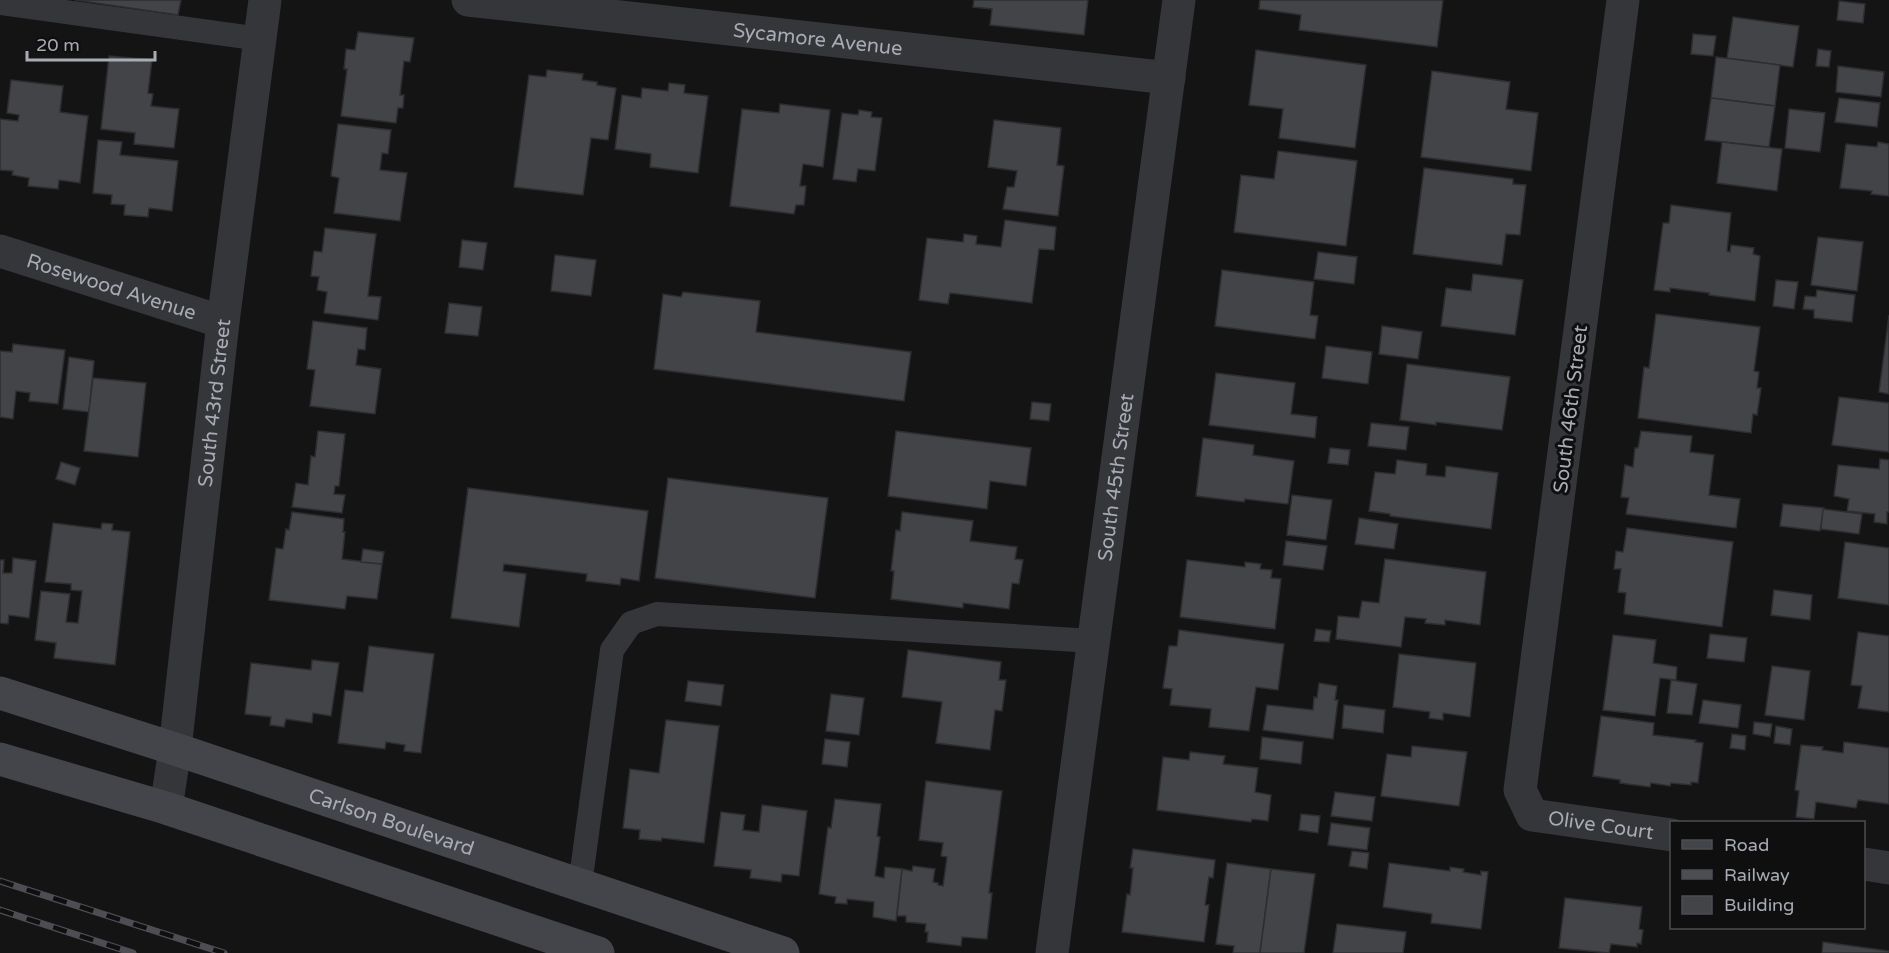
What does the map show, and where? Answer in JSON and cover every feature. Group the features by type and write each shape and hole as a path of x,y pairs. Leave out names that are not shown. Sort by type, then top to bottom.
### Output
{"main road":[{"name":"Carlson Boulevard","path":"0,693 175,748 783,953"},
{"path":"0,759 166,808 598,953"}],"street":[{"name":"South 43rd Street","path":"166,808 175,748 223,322 265,0"},
{"name":"Sycamore Avenue","path":"468,0 1169,78"},
{"name":"South 45th Street","path":"1052,953 1179,0"},
{"name":"South 46th Street","path":"1532,815 1520,790 1623,0"},
{"name":"Rosewood Avenue","path":"0,251 223,322"},
{"name":"Olive Court","path":"1532,815 1670,836"},
{"path":"1865,864 1889,868"}],"lane":[{"path":"0,3 261,39"},
{"path":"580,885 612,650 631,623 657,614 1094,641"}],"building":[{"path":"75,0 181,0 178,15"},
{"path":"974,0 1088,0 1084,35 990,25 992,9 973,7"},
{"path":"1260,0 1443,0 1437,47 1299,30 1301,15 1259,9"},
{"path":"1839,1 1865,4 1863,23 1837,20"},
{"path":"1733,17 1799,26 1793,67 1727,58"},
{"path":"358,32 414,38 410,62 404,61 400,95 404,95 403,108 398,108 396,123 341,116 347,69 344,69 346,49 355,50"},
{"path":"1693,34 1716,36 1713,56 1691,54"},
{"path":"1818,49 1831,51 1829,67 1816,66"},
{"path":"1256,50 1366,65 1355,148 1279,138 1283,109 1249,105"},
{"path":"109,56 152,60 148,93 153,94 151,106 179,109 174,148 134,144 135,133 101,129"},
{"path":"1716,57 1780,65 1775,106 1711,98"},
{"path":"1838,66 1884,72 1881,97 1836,92"},
{"path":"547,70 583,74 582,80 616,88 608,140 591,138 583,195 514,187 529,75 546,77"},
{"path":"1432,71 1510,82 1506,109 1538,113 1531,171 1421,157"},
{"path":"11,80 63,86 60,112 88,116 80,183 59,180 58,189 28,186 29,178 12,175 13,171 0,170 0,119 18,121 19,115 7,113"},
{"path":"669,83 685,85 684,93 708,96 698,173 650,167 651,154 615,149 622,95 641,98 642,88 668,91"},
{"path":"1711,98 1775,106 1769,147 1705,140"},
{"path":"1839,98 1880,103 1877,127 1835,122"},
{"path":"780,104 830,110 823,167 803,164 800,186 806,186 804,205 796,205 794,214 730,206 742,109 779,113"},
{"path":"1789,109 1825,113 1820,152 1785,148"},
{"path":"859,110 872,112 871,117 882,118 875,171 858,169 856,182 833,179 842,113 858,115"},
{"path":"994,120 1061,128 1057,165 1064,166 1058,216 1003,209 1007,187 1014,187 1017,171 988,167"},
{"path":"338,124 391,130 388,154 382,153 380,170 407,173 400,221 334,213 339,178 331,176"},
{"path":"98,140 122,142 120,155 178,161 172,211 149,208 148,217 124,215 125,205 111,204 112,195 93,193"},
{"path":"1722,142 1782,149 1777,191 1717,183"},
{"path":"1878,142 1889,144 1889,196 1871,194 1872,191 1840,188 1846,144 1877,147"},
{"path":"1278,151 1357,161 1346,246 1234,232 1241,175 1274,179"},
{"path":"1424,168 1513,179 1513,184 1526,185 1520,235 1506,234 1502,265 1413,254"},
{"path":"1671,205 1731,213 1727,251 1730,252 1731,245 1754,248 1753,254 1760,256 1755,301 1670,288 1670,292 1654,290 1663,223 1669,223"},
{"path":"1005,220 1056,227 1054,250 1039,249 1032,303 950,293 948,304 919,300 927,238 963,242 964,234 977,236 976,244 1001,247"},
{"path":"325,228 376,234 368,296 381,297 378,320 324,313 327,292 317,290 319,277 311,276 314,251 322,252"},
{"path":"1818,237 1863,242 1857,291 1811,285"},
{"path":"462,240 487,243 483,270 459,267"},
{"path":"1318,252 1357,257 1354,284 1314,279"},
{"path":"555,255 596,260 591,296 551,291"},
{"path":"1222,270 1314,282 1310,315 1318,316 1315,339 1215,326"},
{"path":"1473,274 1523,280 1515,335 1441,326 1446,288 1471,291"},
{"path":"1776,280 1798,282 1794,309 1773,306"},
{"path":"1817,290 1855,295 1852,322 1814,318 1814,310 1803,309 1805,296 1816,297"},
{"path":"683,292 760,301 756,332 911,352 904,401 654,369 663,294 681,297"},
{"path":"449,303 482,307 478,336 445,333"},
{"path":"1656,314 1760,327 1754,371 1759,372 1757,388 1761,388 1757,415 1753,414 1751,433 1638,418 1644,367 1649,368"},
{"path":"1889,315 1889,394 1879,392"},
{"path":"313,321 367,328 365,350 358,349 356,365 381,369 375,414 310,406 315,370 307,369"},
{"path":"1382,326 1422,332 1418,359 1379,354"},
{"path":"13,344 65,350 58,404 29,401 30,393 16,391 13,419 0,417 0,351 12,352"},
{"path":"1326,346 1372,352 1368,384 1322,378"},
{"path":"69,357 94,361 89,412 63,409"},
{"path":"1407,364 1510,377 1502,430 1400,420"},
{"path":"1216,373 1295,383 1291,414 1317,417 1315,438 1209,425"},
{"path":"93,378 146,383 138,457 84,451"},
{"path":"1839,397 1889,403 1889,452 1832,445"},
{"path":"1032,402 1051,404 1049,421 1030,419"},
{"path":"1371,423 1409,427 1406,450 1368,446"},
{"path":"318,431 345,434 339,486 335,486 334,494 345,495 342,513 292,507 296,483 308,485 311,456 315,457"},
{"path":"896,431 1031,448 1026,486 990,481 987,509 888,496"},
{"path":"1641,431 1692,436 1690,452 1714,455 1709,495 1740,499 1736,528 1626,514 1629,498 1621,497 1625,465 1633,467 1635,448 1638,448"},
{"path":"1203,438 1254,445 1253,455 1294,461 1288,504 1245,499 1244,502 1196,496"},
{"path":"1330,448 1350,450 1348,465 1328,463"},
{"path":"1880,459 1889,460 1887,524 1874,522 1875,514 1847,511 1849,499 1834,496 1838,465 1879,469"},
{"path":"1397,460 1427,464 1426,475 1445,477 1446,466 1498,473 1491,529 1390,516 1390,514 1369,511 1375,472 1395,474"},
{"path":"61,462 80,468 75,485 56,479"},
{"path":"668,478 828,498 815,598 655,578"},
{"path":"468,488 648,511 639,581 621,578 620,585 586,581 587,574 504,564 503,571 526,574 519,627 451,618"},
{"path":"1292,495 1332,500 1326,540 1287,535"},
{"path":"1783,504 1824,508 1820,531 1780,526"},
{"path":"1823,509 1862,514 1859,534 1821,529"},
{"path":"292,512 344,519 342,559 382,564 377,599 347,596 345,609 269,600 276,548 283,549 286,529 289,530"},
{"path":"902,512 973,521 970,541 1017,547 1015,559 1023,560 1019,584 1012,583 1009,609 963,603 963,608 891,599 894,571 891,571 896,530 900,531"},
{"path":"1359,518 1398,524 1394,549 1355,544"},
{"path":"53,523 101,529 102,523 113,524 112,530 130,532 115,665 54,658 56,643 35,640 41,591 70,594 66,622 78,623 82,591 71,590 71,584 45,582"},
{"path":"1627,528 1733,542 1722,627 1624,614 1626,593 1618,592 1621,569 1614,569 1616,551 1623,552"},
{"path":"1286,541 1327,546 1323,570 1283,565"},
{"path":"1845,542 1889,548 1889,605 1838,598"},
{"path":"363,549 384,552 382,564 361,562"},
{"path":"13,558 36,561 29,618 9,615 8,624 0,623 0,560 4,560 3,573 12,573"},
{"path":"1385,559 1486,572 1480,625 1445,620 1445,625 1425,623 1426,619 1405,617 1401,647 1336,639 1338,616 1359,618 1362,601 1379,603"},
{"path":"1187,560 1245,567 1245,562 1261,564 1260,569 1272,570 1271,578 1281,579 1275,629 1180,617"},
{"path":"1774,590 1812,595 1810,620 1771,615"},
{"path":"1316,629 1331,631 1329,642 1314,641"},
{"path":"1179,630 1284,644 1278,690 1256,687 1249,731 1209,727 1211,709 1170,705 1172,689 1163,688 1169,646 1177,646"},
{"path":"1858,632 1889,636 1889,712 1858,708 1862,686 1851,685"},
{"path":"1710,634 1747,638 1744,662 1707,658"},
{"path":"1613,635 1656,640 1653,663 1677,667 1676,680 1660,678 1655,716 1603,710"},
{"path":"369,646 434,654 421,753 404,751 405,745 386,742 385,749 338,743 345,690 363,692"},
{"path":"908,650 1001,662 999,680 1006,680 1002,711 995,710 990,750 936,743 942,702 902,697"},
{"path":"1399,654 1476,663 1470,717 1443,713 1443,720 1429,718 1430,712 1393,707"},
{"path":"312,660 339,663 331,716 313,713 312,723 286,719 284,727 270,725 271,717 245,714 251,663 311,670"},
{"path":"1772,666 1810,671 1804,720 1765,715"},
{"path":"1671,680 1697,684 1692,715 1667,713"},
{"path":"688,681 724,685 721,706 685,701"},
{"path":"1319,683 1337,686 1335,700 1338,700 1333,739 1263,730 1267,705 1313,710 1314,697 1317,698"},
{"path":"831,694 864,698 859,735 826,731"},
{"path":"1703,700 1741,705 1738,728 1699,723"},
{"path":"1344,705 1385,710 1383,733 1342,728"},
{"path":"1601,716 1654,723 1653,735 1696,740 1695,742 1703,743 1698,783 1691,782 1691,785 1671,783 1670,786 1651,783 1650,787 1593,776"},
{"path":"666,720 719,726 704,843 662,838 661,841 639,839 640,830 623,828 630,769 659,773"},
{"path":"1754,722 1772,724 1770,737 1753,734"},
{"path":"1776,726 1792,729 1790,745 1774,743"},
{"path":"1732,734 1746,736 1745,750 1730,748"},
{"path":"1262,737 1303,742 1301,764 1260,759"},
{"path":"825,739 850,742 847,767 822,764"},
{"path":"1844,742 1889,748 1889,804 1858,800 1856,808 1816,802 1814,819 1796,817 1799,791 1795,790 1801,745 1823,747 1822,750 1843,753"},
{"path":"1412,746 1467,752 1459,806 1381,796 1387,754 1411,757"},
{"path":"1190,752 1225,756 1223,764 1258,768 1255,792 1271,795 1268,821 1252,819 1251,822 1157,810 1163,757 1189,760"},
{"path":"926,781 1002,791 989,893 992,893 987,939 962,937 961,946 927,942 926,924 906,922 906,916 897,916 902,869 912,871 913,866 935,869 933,882 943,886 947,857 941,856 943,843 919,840"},
{"path":"1335,792 1375,797 1372,821 1331,816"},
{"path":"835,799 881,804 875,876 884,878 885,867 902,869 896,921 873,917 874,902 847,899 847,904 835,903 836,897 819,894 828,827 831,828"},
{"path":"762,805 807,811 799,876 782,874 781,882 750,878 751,870 714,866 721,812 745,815 743,830 759,832"},
{"path":"1301,814 1320,816 1318,833 1299,830"},
{"path":"1331,823 1370,828 1367,850 1328,845"},
{"path":"1133,849 1215,860 1213,878 1209,877 1205,905 1209,905 1204,942 1122,932 1127,894 1130,895"},
{"path":"1352,851 1369,853 1367,869 1349,866"},
{"path":"1227,863 1271,869 1260,953 1233,953 1234,946 1216,944"},
{"path":"1389,863 1450,871 1450,867 1481,875 1481,871 1488,872 1481,929 1431,923 1432,914 1383,907"},
{"path":"1271,869 1315,874 1304,953 1260,953"},
{"path":"1565,898 1642,907 1639,929 1643,930 1641,944 1637,943 1637,947 1611,944 1609,953 1559,948"},
{"path":"1337,924 1406,932 1403,953 1333,953"},
{"path":"1823,942 1889,951 1889,953 1822,953"}],"railway":[{"path":"0,881 224,953"},
{"path":"0,910 133,953"}]}
